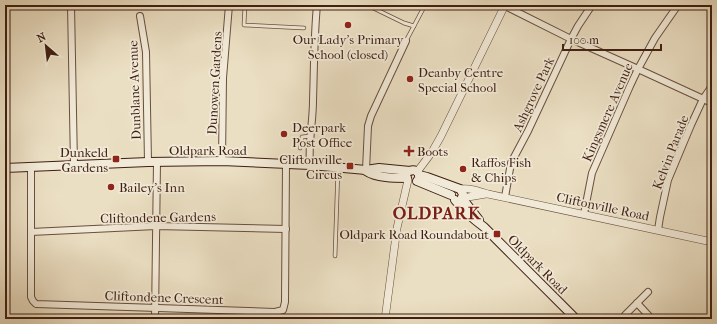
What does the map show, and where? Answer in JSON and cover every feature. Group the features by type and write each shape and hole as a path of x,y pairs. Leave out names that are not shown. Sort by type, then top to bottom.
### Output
{"main road":[{"name":"Oldpark Road","path":"5,168 148,162 222,162 310,165 366,170 379,168 413,176"},
{"name":"Cliftonville Road","path":"413,176 427,177 457,194"},
{"name":"Oldpark Road","path":"457,194 484,227 576,319"}],"street":[{"path":"71,5 74,165"},
{"name":"Dunowen Gardens","path":"222,162 223,78 229,5"},
{"path":"310,165 314,31 317,5"},
{"path":"385,319 397,228 413,176 432,152 505,5 571,39 712,103"},
{"name":"Ashgrove Park","path":"505,197 511,163 528,131 571,39 592,5"},
{"name":"Kingsmere Avenue","path":"584,214 592,173 638,69 655,38 678,5"},
{"name":"Dunblane Avenue","path":"140,16 146,52 148,162"},
{"path":"366,170 368,126 371,116 406,41"},
{"name":"Kelvin Parade","path":"658,230 668,180 703,99 712,86"},
{"path":"155,319 157,162"},
{"name":"Cliftondene Crescent","path":"31,167 31,297 36,304 275,312 283,310 285,302 286,164"},
{"name":"Cliftonville Road","path":"457,194 468,188 488,194 712,242"},
{"name":"Cliftondene Gardens","path":"31,232 156,226 286,229"},
{"path":"625,315 648,292"},
{"path":"637,303 649,316 648,319"}],"lane":[{"path":"245,5 244,25 304,28"},
{"path":"368,5 404,23 414,26"},
{"path":"406,41 424,7"},
{"path":"300,148 302,137 310,136"},
{"path":"335,256 338,168"}],"place":[{"name":"Our Lady's Primary School (closed)","path":"348,25"},
{"name":"Deanby Centre Special School","path":"410,79"},
{"name":"Deerpark Post Office","path":"284,134"},
{"name":"Boots","path":"409,151"},
{"name":"Dunkeld Gardens","path":"116,159"},
{"name":"Cliftonville Circus","path":"350,166"},
{"name":"Raffos Fish & Chips","path":"463,169"},
{"name":"Bailey's Inn","path":"111,187"},
{"name":"Oldpark Road Roundabout","path":"497,234"}],"district":[{"name":"OLDPARK","path":"437,213"}]}
